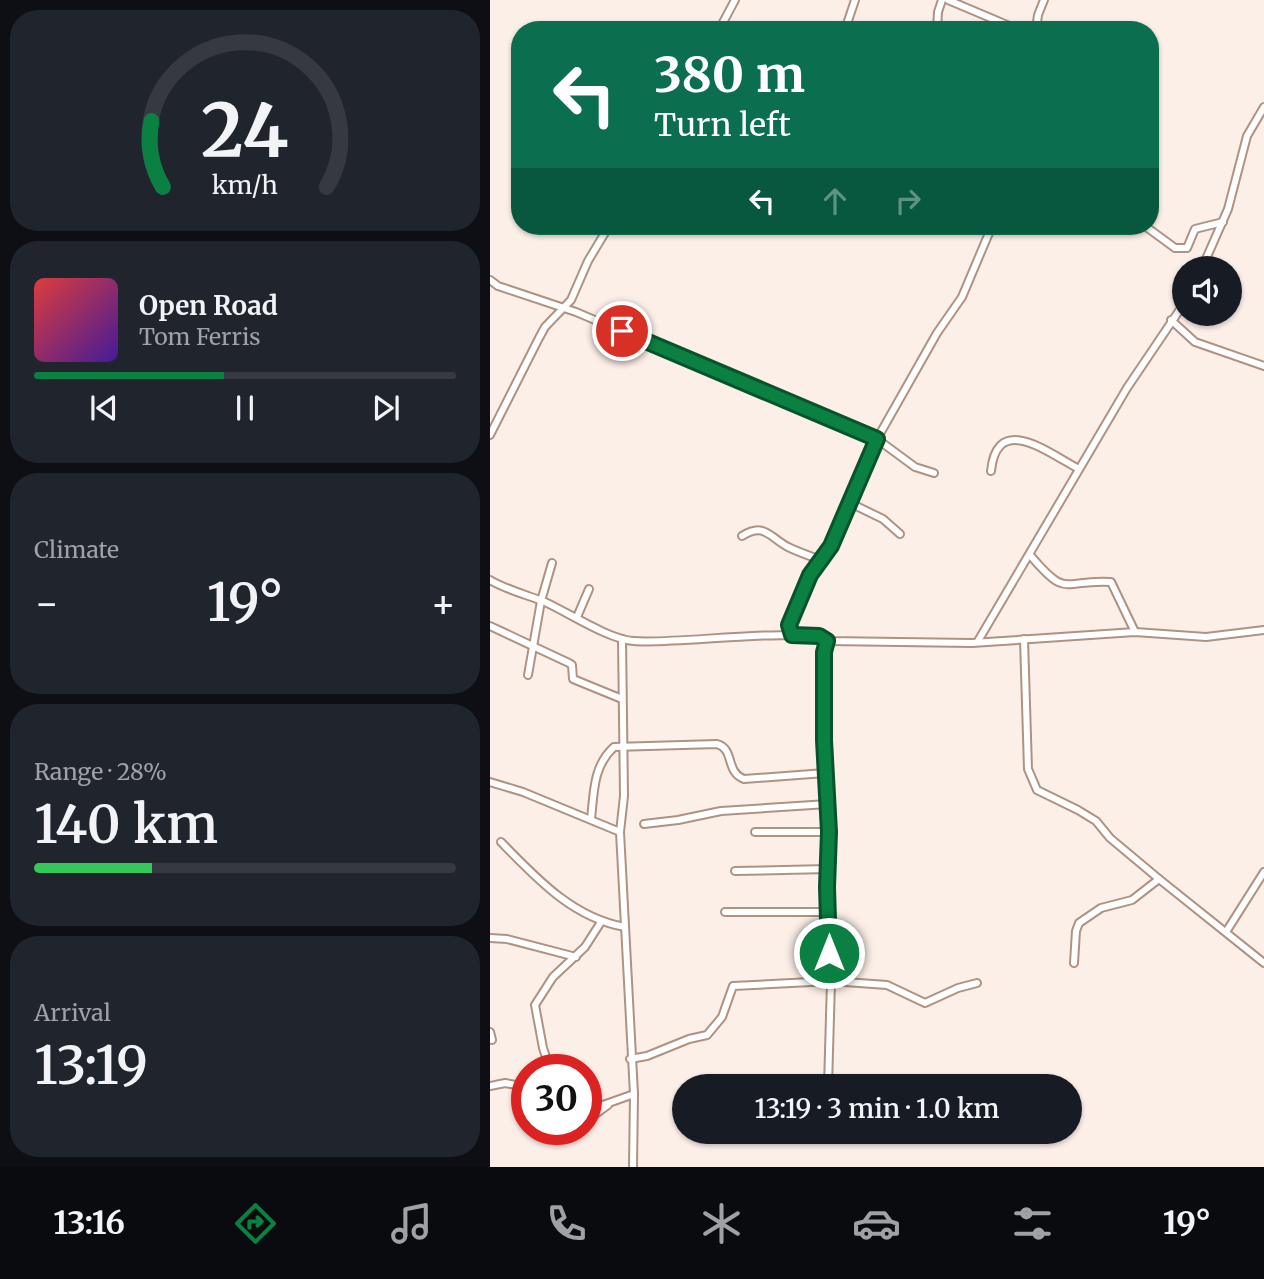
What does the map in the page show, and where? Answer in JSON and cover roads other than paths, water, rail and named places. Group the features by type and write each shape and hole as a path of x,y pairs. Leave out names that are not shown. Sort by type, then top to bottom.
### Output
{"street":[{"path":"724,21 735,0"},
{"path":"848,21 855,0"},
{"path":"938,21 938,12 945,0 997,21"},
{"path":"1036,21 1044,0"},
{"path":"1207,256 1223,222 1247,136 1262,112"},
{"path":"1157,235 1175,248 1187,248 1195,229 1223,222"},
{"path":"490,435 545,327 571,300 588,261 604,235"},
{"path":"792,635 789,625 810,575 831,546 877,439 937,333 962,297 988,235"},
{"path":"490,280 498,286 563,308 877,439 915,467 934,473"},
{"path":"978,641 1126,388 1171,320 1195,342 1264,366"},
{"path":"991,471 996,448 1004,441 1014,439 1025,441 1079,470"},
{"path":"848,502 883,519 900,534"},
{"path":"742,536 754,529 762,530 786,546 821,560"},
{"path":"1030,555 1050,579 1061,585 1111,582 1135,632"},
{"path":"528,675 541,601 552,563"},
{"path":"490,580 622,639 674,642 792,635 819,636 827,641 961,643 1135,632 1192,638 1264,630"},
{"path":"577,617 589,589"},
{"path":"491,628 569,663 572,665 572,676 577,681 622,699"},
{"path":"622,639 624,796 620,832 630,1059 634,1094 633,1167"},
{"path":"1024,639 1028,769 1037,790 1087,815 1159,879 1264,963"},
{"path":"827,641 824,652 831,981 828,1074"},
{"path":"591,819 595,779 602,758 614,747 723,745 728,752 731,769 744,779 825,773"},
{"path":"490,782 523,792 620,832"},
{"path":"644,824 721,811 828,804"},
{"path":"755,832 829,832"},
{"path":"501,842 548,890 601,922 625,927"},
{"path":"735,871 828,869"},
{"path":"1226,932 1264,872"},
{"path":"1074,963 1076,927 1079,923 1101,908 1132,900 1159,879"},
{"path":"726,912 829,912"},
{"path":"545,1054 535,1004 553,977 576,957 601,922"},
{"path":"490,938 507,939 576,957"},
{"path":"630,1059 647,1056 689,1039 707,1035 722,1017 733,986 831,981 887,985 925,1003 958,988 977,983"},
{"path":"490,1086 511,1084"},
{"path":"602,1109 634,1094"},
{"path":"602,1104 609,1104"}]}
